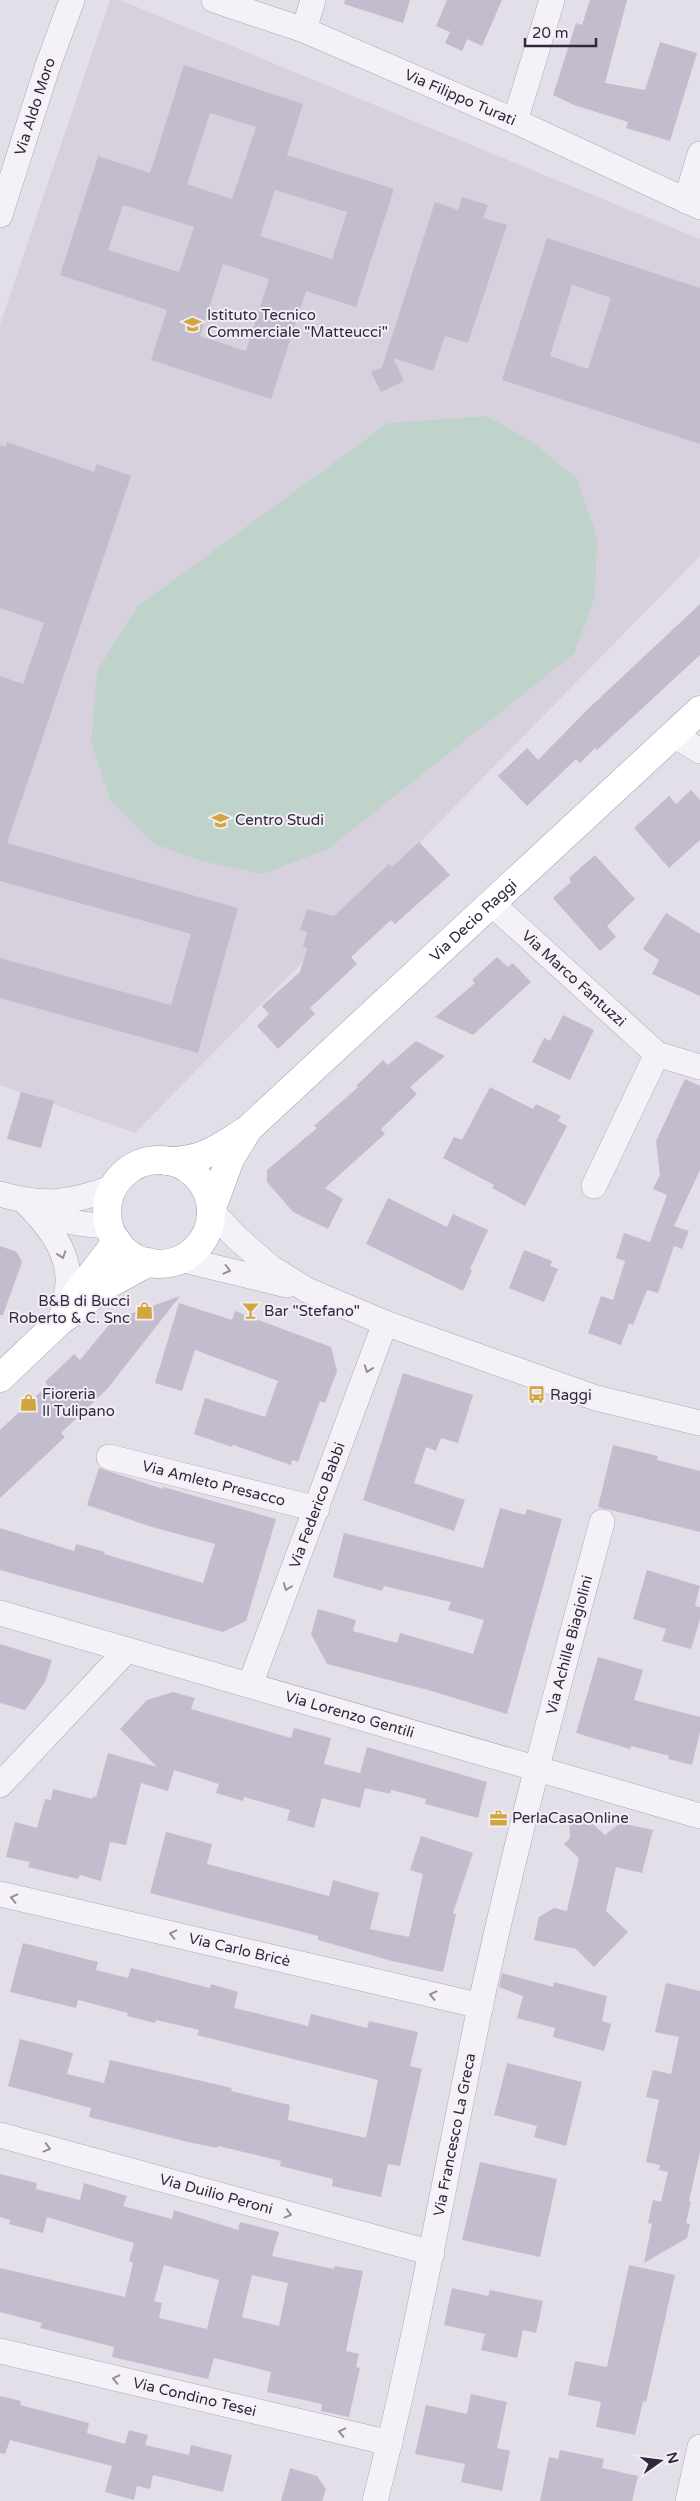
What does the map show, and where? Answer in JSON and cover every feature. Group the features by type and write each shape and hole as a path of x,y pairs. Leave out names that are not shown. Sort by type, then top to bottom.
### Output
{"main road":[{"name":"Via Decio Raggi","path":"113,1233 108,1206 114,1187 128,1170 147,1161 190,1161 210,1152 247,1130 700,710"},
{"name":"Via Decio Raggi","path":"180,1259 200,1243 208,1228 210,1211 230,1159 247,1130"},
{"name":"Via Decio Raggi","path":"168,1160 185,1167 198,1178 207,1194 210,1211"},
{"path":"60,1321 113,1233 136,1258 149,1262 165,1263 180,1259"},
{"path":"0,1378 60,1321 104,1286 149,1262"}],"street":[{"name":"Via Aldo Moro","path":"0,215 47,68 72,0"},
{"name":"Via Filippo Turati","path":"214,0 304,30 515,121 693,204"},
{"path":"304,30 313,0"},
{"path":"515,121 552,0"},
{"path":"693,204 700,154"},
{"path":"674,735 700,751"},
{"name":"Via Marco Fantuzzi","path":"490,903 657,1054 700,1067"},
{"path":"594,1186 657,1054"},
{"path":"25,1202 61,1202 85,1198 114,1187"},
{"path":"0,1194 25,1202 64,1222 113,1233"},
{"path":"25,1202 47,1225 63,1257 68,1282 60,1321"},
{"path":"210,1211 270,1267 307,1290 385,1323 596,1398 700,1423"},
{"path":"180,1259 307,1290"},
{"name":"Via Federico Babbi","path":"250,1685 385,1323"},
{"name":"Via Amleto Presacco","path":"109,1457 316,1509"},
{"name":"Via Achille Biagiolini","path":"536,1769 602,1522"},
{"name":"Via Lorenzo Gentili","path":"0,1613 700,1816"},
{"path":"0,1785 127,1650"},
{"name":"Via Francesco La Greca","path":"375,2501 390,2443 432,2253 481,2006 536,1769"},
{"name":"Via Carlo Bricè","path":"0,1894 481,2006"},
{"name":"Via Duilio Peroni","path":"0,2135 432,2253"},
{"name":"Via Condino Tesei","path":"0,2352 390,2443"},
{"path":"688,2501 700,2447"}],"shaded area":[{"name":"Centro Studi","path":"110,0 120,0 700,239 700,556 135,1133 0,1085 0,324"}],"green space":[{"path":"487,416 535,444 577,479 597,537 595,596 574,654 328,849 263,874 205,862 154,844 110,800 91,742 97,671 138,606 388,423"}],"building":[{"path":"345,0 410,0 403,23 344,4"},
{"path":"447,0 502,0 482,46 467,39 462,51 445,43 450,32 436,26"},
{"path":"590,0 627,0 605,83 645,90 660,42 697,53 670,141 626,128 628,122 574,105 553,95 576,23 582,25"},
{"path":"184,65 303,104 287,155 394,189 356,307 306,291 271,399 151,360 167,310 60,275 98,156 150,173","holes":["210,113 256,127 232,199 187,184","275,190 347,212 332,259 260,236","123,205 194,227 179,272 108,250","223,264 269,279 246,351 200,336"]},
{"path":"462,197 488,205 483,218 507,225 468,343 445,336 433,371 393,358 404,381 381,392 371,372 382,367 435,202 458,210"},
{"path":"547,238 700,288 700,444 502,380","holes":["572,285 611,298 588,369 550,356"]},
{"path":"7,442 94,472 97,464 131,476 7,843 238,908 198,1053 0,998 0,958 171,1005 191,934 0,881 0,676 23,684 44,623 0,608 0,445 6,447"},
{"path":"700,604 700,655 597,750 595,748 580,763 576,759 527,806 498,776 527,748 538,760 588,709"},
{"path":"691,790 700,800 700,840 669,868 634,828 669,796 676,804"},
{"path":"419,842 450,875 395,924 391,920 351,957 357,964 310,1008 315,1014 278,1049 257,1026 269,1014 262,1006 300,972 307,948 303,947 307,932 300,930 307,909 334,916 389,864 392,867"},
{"path":"595,855 635,899 607,926 616,937 600,951 553,898 571,882 569,878"},
{"path":"666,913 700,934 700,996 652,974 659,960 643,949"},
{"path":"497,957 508,967 513,963 531,982 473,1035 435,1017 475,983 472,980"},
{"path":"563,1015 594,1030 570,1080 532,1062 544,1038 550,1041"},
{"path":"416,1041 445,1056 410,1087 417,1094 381,1129 385,1134 325,1188 343,1199 328,1229 293,1212 267,1182 267,1170 317,1128 314,1126 358,1087 356,1086 383,1060 388,1065"},
{"path":"685,1079 700,1086 700,1170 674,1226 689,1231 682,1249 674,1246 658,1293 647,1290 633,1325 629,1323 621,1345 588,1333 601,1296 613,1300 625,1261 616,1258 624,1233 650,1242 667,1195 653,1189 660,1175 656,1141"},
{"path":"490,1087 533,1109 536,1104 561,1116 558,1121 567,1126 525,1206 492,1188 494,1185 443,1158 454,1137 462,1140"},
{"path":"21,1092 54,1101 41,1148 7,1139"},
{"path":"388,1198 447,1227 453,1214 488,1230 470,1269 472,1271 463,1291 366,1244"},
{"path":"0,1246 17,1252 22,1262 3,1315 0,1315"},
{"path":"524,1250 552,1261 550,1266 558,1269 544,1302 509,1288"},
{"path":"180,1296 108,1388 61,1433 65,1437 0,1498 0,1430 48,1385 45,1382 74,1354 80,1360 113,1320"},
{"path":"179,1303 232,1320 235,1311 331,1347 337,1371 325,1403 320,1401 298,1462 292,1460 291,1465 194,1434 205,1398 265,1417 278,1381 195,1350 182,1391 155,1383"},
{"path":"403,1373 473,1395 458,1443 441,1438 436,1451 426,1447 414,1483 465,1500 454,1531 363,1500"},
{"path":"613,1445 658,1456 657,1460 700,1471 700,1532 598,1507"},
{"path":"99,1468 163,1489 163,1487 276,1519 246,1621 223,1632 0,1570 0,1528 74,1551 76,1544 203,1583 215,1544 152,1527 87,1505"},
{"path":"500,1508 525,1515 527,1509 562,1519 507,1714 428,1690 327,1664 311,1634 318,1609 356,1620 353,1631 397,1643 400,1633 473,1654 484,1620 448,1610 451,1602 384,1586 382,1591 333,1577 344,1533 483,1568"},
{"path":"647,1570 700,1586 695,1606 700,1607 700,1619 691,1649 662,1641 666,1629 633,1619"},
{"path":"0,1644 52,1660 45,1682 25,1710 0,1703"},
{"path":"598,1657 643,1670 634,1700 700,1717 700,1732 692,1765 668,1759 669,1756 631,1746 630,1749 576,1733"},
{"path":"173,1692 195,1698 191,1709 291,1738 294,1728 331,1738 324,1764 360,1773 367,1747 487,1782 478,1818 425,1804 426,1799 391,1790 390,1794 365,1788 360,1808 322,1798 314,1828 287,1820 290,1810 244,1797 243,1801 216,1793 219,1784 174,1770 168,1791 141,1783 126,1845 110,1842 101,1881 80,1875 78,1879 28,1867 30,1862 6,1857 15,1822 37,1828 45,1799 51,1800 53,1789 93,1799 93,1796 96,1797 108,1753 157,1767 120,1729 147,1700"},
{"path":"587,1819 605,1835 620,1823 653,1830 642,1873 616,1867 606,1911 628,1932 594,1967 576,1949 534,1940 539,1917 554,1908 567,1911 579,1858 564,1844 570,1838 569,1821 583,1824"},
{"path":"166,1832 212,1844 207,1864 329,1896 333,1880 379,1893 370,1929 409,1937 423,1874 410,1870 421,1836 473,1853 453,1913 456,1914 443,1972 392,1961 318,1940 318,1936 150,1893"},
{"path":"23,1943 98,1962 96,1970 128,1978 131,1968 210,1988 211,1984 238,1992 234,2008 308,2026 311,2014 367,2028 369,2021 418,2032 410,2066 422,2069 400,2166 388,2164 381,2197 332,2186 333,2179 280,2166 281,2161 218,2146 217,2148 188,2142 89,2117 91,2108 8,2086 20,2039 73,2053 67,2074 104,2083 110,2060 232,2088 231,2091 290,2105 288,2120 366,2138 378,2080 197,2035 199,2030 156,2020 155,2023 127,2016 128,2013 78,2000 76,2008 10,1992"},
{"path":"502,1973 553,1987 554,1982 607,1996 602,2021 611,2024 604,2051 553,2037 555,2028 517,2018 523,1996 499,1987"},
{"path":"666,1983 700,1991 700,2152 689,2201 691,2201 686,2223 690,2224 687,2238 644,2263 652,2224 648,2223 653,2200 661,2202 668,2172 659,2170 660,2165 646,2162 659,2100 646,2097 653,2070 671,2074 679,2037 655,2032"},
{"path":"507,2063 582,2082 566,2146 534,2137 537,2126 494,2115"},
{"path":"480,2162 557,2179 540,2257 462,2240"},
{"path":"0,2174 37,2183 36,2189 80,2200 84,2183 127,2196 123,2206 172,2219 174,2210 238,2230 240,2222 279,2232 272,2256 334,2269 335,2266 363,2271 346,2351 359,2354 356,2367 360,2368 349,2417 321,2411 322,2404 267,2392 271,2372 214,2358 208,2379 112,2357 114,2347 40,2328 42,2323 0,2312 0,2268 125,2297 133,2263 129,2261 134,2243 47,2217 43,2233 9,2224 10,2220 0,2217","holes":["164,2265 219,2280 207,2329 159,2318 162,2303 154,2301","252,2275 288,2283 279,2326 242,2317"]},
{"path":"629,2265 675,2275 646,2402 643,2401 635,2435 596,2427 601,2402 568,2395 575,2361 607,2367"},
{"path":"452,2288 488,2296 490,2290 543,2301 536,2333 523,2330 517,2358 481,2350 485,2334 444,2325"},
{"path":"471,2394 507,2402 497,2448 510,2451 502,2491 461,2482 465,2464 415,2454 426,2405 467,2414"},
{"path":"0,2396 21,2401 20,2405 89,2423 87,2433 125,2444 129,2430 148,2435 145,2445 189,2455 191,2445 232,2455 223,2492 153,2475 150,2489 137,2486 134,2500 105,2492 112,2466 10,2440 5,2454 0,2453"},
{"path":"560,2450 604,2459 602,2468 638,2476 632,2501 540,2501 549,2457 558,2459"},
{"path":"290,2468 317,2476 326,2489 322,2501 281,2501"}],"place":[{"name":"Istituto Tecnico Commerciale \"Matteucci\"","path":"193,324"},
{"name":"Centro Studi","path":"221,820"},
{"name":"B&B di Bucci Roberto & C. Snc","path":"144,1310"},
{"name":"Bar \"Stefano\"","path":"250,1311"},
{"name":"Raggi","path":"536,1395"},
{"name":"Fioreria Il Tulipano","path":"28,1403"},
{"name":"PerlaCasaOnline","path":"498,1818"}]}
